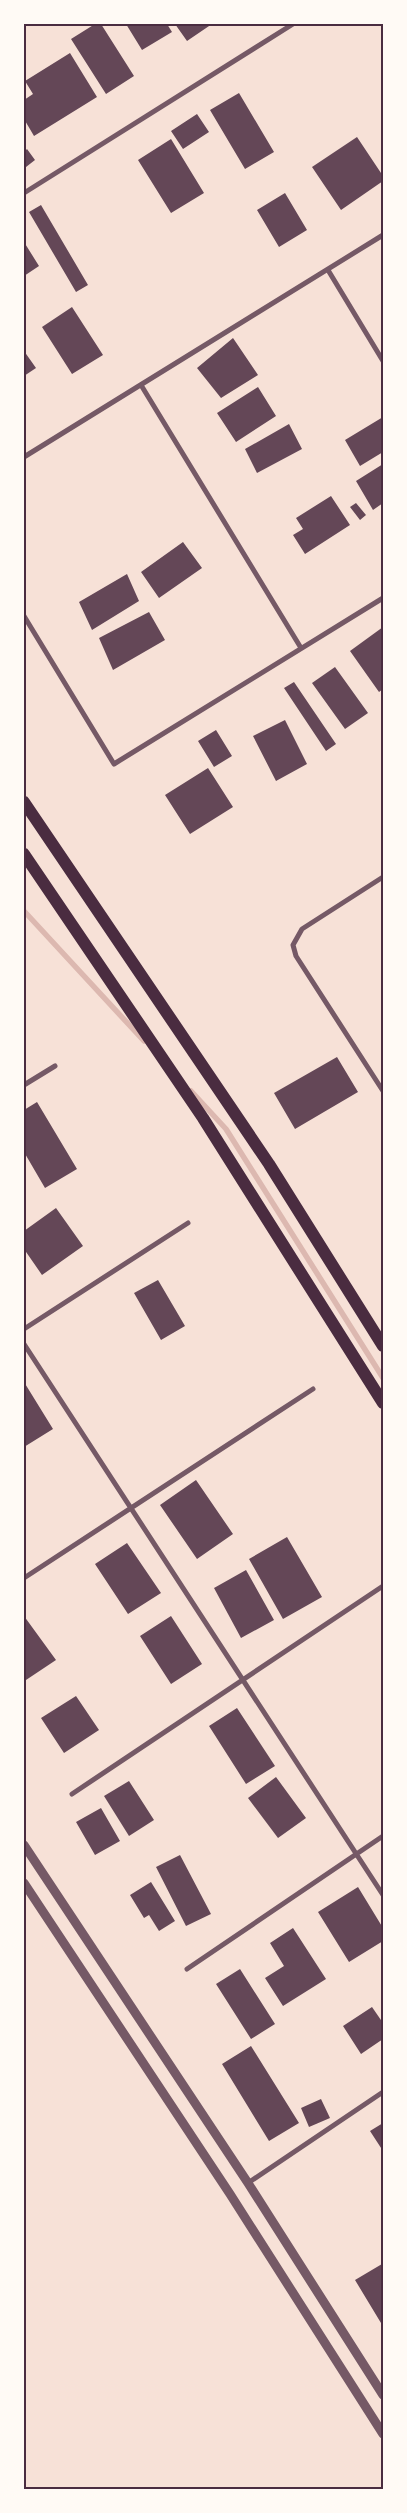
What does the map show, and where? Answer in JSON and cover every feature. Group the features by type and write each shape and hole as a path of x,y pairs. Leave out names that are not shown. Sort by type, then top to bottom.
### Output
{"main road":[{"path":"24,802 264,1157 383,1346"},
{"path":"24,854 203,1118 383,1403"}],"street":[{"path":"24,194 293,24"},
{"path":"24,457 383,235"},
{"path":"328,270 383,361"},
{"path":"142,384 301,648"},
{"path":"24,616 114,764 383,598"},
{"path":"383,877 302,929 293,945 296,956 383,1091"},
{"path":"24,1085 56,1066"},
{"path":"24,1329 188,1223"},
{"path":"24,1344 383,1895"},
{"path":"24,1578 313,1389"},
{"path":"72,1794 383,1586"},
{"path":"187,1969 383,1836"},
{"path":"24,1845 248,2183 383,2395"},
{"path":"24,1883 236,2203 383,2434"},
{"path":"248,2183 383,2092"}],"building":[{"path":"95,24 101,24 134,76 106,94 71,39"},
{"path":"126,24 167,24 172,32 142,50"},
{"path":"175,24 212,24 187,41"},
{"path":"70,53 97,97 34,136 24,119 24,100 33,94 25,81"},
{"path":"239,93 274,152 245,169 210,110"},
{"path":"197,114 209,132 183,149 171,131"},
{"path":"357,137 383,176 383,181 341,210 312,167"},
{"path":"171,139 204,193 171,213 138,160"},
{"path":"27,149 35,160 26,167 24,152"},
{"path":"285,193 307,230 279,247 257,210"},
{"path":"41,205 88,285 76,292 29,212"},
{"path":"24,242 39,266 24,276"},
{"path":"72,307 103,355 72,374 42,327"},
{"path":"233,338 258,375 221,398 197,368"},
{"path":"24,351 36,368 24,376"},
{"path":"258,387 276,416 236,442 217,413"},
{"path":"383,417 383,452 360,466 345,440"},
{"path":"289,424 302,449 257,473 245,449"},
{"path":"383,464 383,503 373,510 356,481"},
{"path":"331,496 350,525 305,554 293,535 303,529 296,518"},
{"path":"356,503 366,515 360,520 350,507"},
{"path":"183,542 202,568 159,598 141,572"},
{"path":"127,574 139,601 92,630 79,602"},
{"path":"149,612 165,640 113,670 99,638"},
{"path":"383,627 383,689 379,692 350,651"},
{"path":"335,667 368,713 345,729 312,683"},
{"path":"294,682 336,744 326,751 284,688"},
{"path":"285,720 307,764 276,781 253,736"},
{"path":"216,730 232,756 214,767 198,741"},
{"path":"208,768 233,807 190,834 165,795"},
{"path":"337,1057 358,1092 295,1129 274,1093"},
{"path":"37,1102 77,1169 45,1188 24,1152 24,1110"},
{"path":"56,1208 83,1246 42,1275 24,1249 24,1231"},
{"path":"158,1280 185,1326 161,1340 134,1293"},
{"path":"24,1382 53,1429 24,1447"},
{"path":"196,1480 233,1534 197,1559 160,1505"},
{"path":"287,1537 322,1597 283,1619 249,1559"},
{"path":"127,1543 161,1593 128,1614 95,1564"},
{"path":"246,1570 274,1620 241,1638 214,1588"},
{"path":"24,1616 56,1660 26,1680 24,1677"},
{"path":"171,1616 202,1664 171,1684 140,1636"},
{"path":"76,1696 99,1730 64,1753 41,1718"},
{"path":"237,1708 275,1766 246,1784 209,1726"},
{"path":"276,1777 306,1818 278,1838 248,1798"},
{"path":"129,1781 154,1820 129,1836 104,1796"},
{"path":"101,1808 120,1841 95,1855 76,1822"},
{"path":"180,1855 211,1914 186,1926 156,1867"},
{"path":"151,1882 175,1921 159,1931 149,1915 144,1918 130,1895"},
{"path":"358,1887 383,1928 383,1941 349,1962 318,1912"},
{"path":"293,1928 326,1979 283,2006 265,1978 284,1966 270,1943"},
{"path":"240,1969 275,2024 251,2039 216,1984"},
{"path":"372,2007 383,2023 383,2039 361,2054 343,2026"},
{"path":"251,2046 299,2123 269,2141 222,2064"},
{"path":"321,2099 330,2118 309,2127 301,2108"},
{"path":"383,2123 383,2151 370,2131"},
{"path":"382,2264 383,2322 381,2323 355,2280"}],"waterway":[{"path":"24,911 144,1041"},
{"path":"191,1091 226,1129 383,1378"}]}
